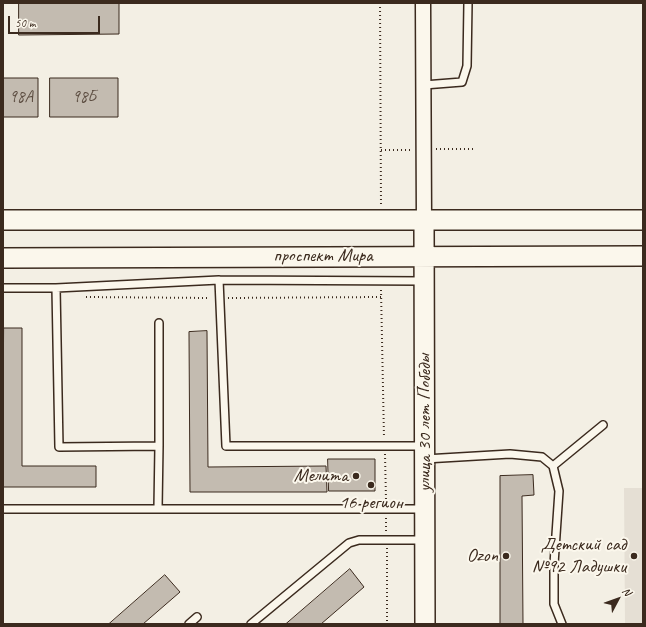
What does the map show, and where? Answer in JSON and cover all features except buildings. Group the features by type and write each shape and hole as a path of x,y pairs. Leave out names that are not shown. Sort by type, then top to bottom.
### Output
{"street":[{"path":"424,3 424,221"},
{"name":"проспект Мира","path":"3,220 643,220"},
{"name":"улица 30 лет Победы","path":"424,221 425,624"},
{"name":"проспект Мира","path":"3,258 643,256"}],"lane":[{"path":"424,85 462,82 467,66 468,3"},
{"path":"3,288 56,288 219,280 424,281"},
{"path":"219,280 226,446 384,446 425,452 510,454 542,457 553,466 559,491 554,564 554,604 562,624"},
{"path":"56,288 59,447 159,446"},
{"path":"158,508 159,323"},
{"path":"553,466 603,425"},
{"path":"3,509 425,509"},
{"path":"251,624 349,543 359,540 425,540"},
{"path":"189,624 197,617"}],"path":[{"path":"380,3 381,221"},
{"path":"381,280 387,624"},
{"path":"80,297 381,297"}],"shaded area":[{"name":"Детский сад №92 Ладушки","path":"624,488 643,488 643,624 625,624"}],"place":[{"name":"Мелита","path":"356,476"},
{"name":"16 регион","path":"371,485"},
{"name":"Ozon","path":"506,556"},
{"name":"Детский сад №92 Ладушки","path":"634,556"}]}
